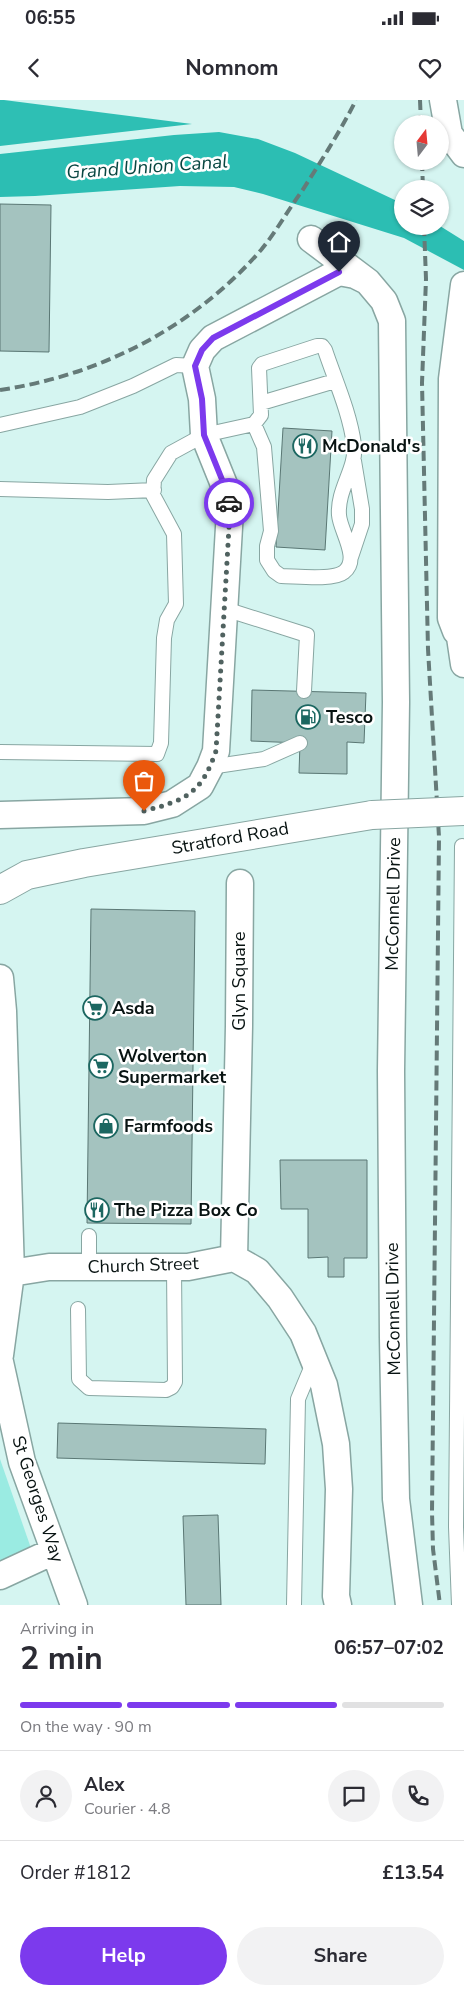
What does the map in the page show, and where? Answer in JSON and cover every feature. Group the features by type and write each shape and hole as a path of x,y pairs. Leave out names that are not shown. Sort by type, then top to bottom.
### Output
{"street":[{"path":"443,100 449,134 464,154"},
{"name":"McConnell Drive","path":"311,239 368,282 384,301 392,321 396,702 391,1071 393,1338 396,1499 409,1605"},
{"path":"0,815 144,811 172,804 200,786 216,751 230,510 225,487 204,435 202,399 195,366 202,350 213,338 339,272 355,275 368,282"},
{"path":"464,286 452,379 451,618 456,631 462,638 464,664"},
{"name":"Stratford Road","path":"0,890 27,875 162,850 372,815 464,811"},
{"name":"Glyn Square","path":"234,1258 240,883"},
{"path":"0,978 3,1011 6,1273 0,1355"},
{"path":"234,1258 257,1271 280,1298 303,1334 324,1385 336,1444 339,1490 336,1596 338,1605"},
{"name":"Church Street","path":"6,1273 49,1267 188,1267 234,1258"},
{"name":"St Georges Way","path":"0,1362 22,1462 74,1605"},
{"path":"0,1576 54,1551"}],"lane":[{"path":"0,752 157,754 160,743 164,638 167,620 176,604 174,534 153,495 157,474 171,453 204,435 254,424 261,415 259,368 265,361 322,346 348,421 354,446 354,458 362,509 362,524 349,566 344,572 335,577 280,576 274,571 267,560 267,546 271,531 264,446 254,424"},
{"path":"0,425 80,407 133,386 176,365 195,366"},
{"path":"261,403 335,381"},
{"path":"351,558 340,522 339,509 344,483 354,458"},
{"path":"0,489 108,492 154,490"},
{"path":"224,609 307,635 304,692"},
{"path":"210,767 264,759 300,742"},
{"path":"459,1605 456,1527 462,846"},
{"path":"88,1236 89,1267"},
{"path":"78,1309 79,1379 82,1384 89,1388 166,1390 172,1387 175,1382 174,1267"},
{"path":"294,1605 298,1399 314,1360"}],"shaded area":[{"path":"0,100 4,100 192,124 0,146"},
{"path":"0,1459 33,1554 0,1563"}],"water":[{"name":"Grand Union Canal","path":"219,132 258,139 295,153 394,200 394,235 263,194 234,187 180,186 0,197 0,154 174,135"},
{"path":"449,232 464,241 464,270 404,238 394,235 449,235"}],"building":[{"path":"0,204 51,205 49,352 0,351"},
{"path":"283,428 332,431 325,550 276,547"},
{"name":"Tesco","path":"252,690 366,693 364,743 347,742 347,774 299,773 300,743 251,741"},
{"path":"91,909 195,911 191,1224 87,1223"},
{"path":"280,1160 367,1160 367,1258 344,1258 344,1277 328,1277 328,1257 308,1258 308,1209 281,1209"},
{"path":"58,1423 266,1429 265,1464 57,1458"},
{"path":"218,1515 221,1605 186,1605 183,1516"}],"railway":[{"path":"0,390 74,373 109,359 143,343 176,324 206,302 235,278 261,250 302,191 356,100"},
{"path":"420,100 421,115"},
{"path":"422,170 423,180"},
{"path":"424,235 426,279 422,383 428,649 439,837 432,1512 433,1549 440,1605"}],"way so far":[{"path":"144,811 172,804 200,786 216,751 229,503"}],"place":[{"name":"McDonald's","path":"305,446"},
{"name":"Tesco","path":"308,717"},
{"name":"Asda","path":"95,1008"},
{"name":"Wolverton Supermarket","path":"101,1066"},
{"name":"Farmfoods","path":"106,1126"},
{"name":"The Pizza Box Co","path":"97,1210"}],"route":[{"path":"229,503 219,469 204,435 202,399 195,366 202,350 213,338 339,272"}]}
